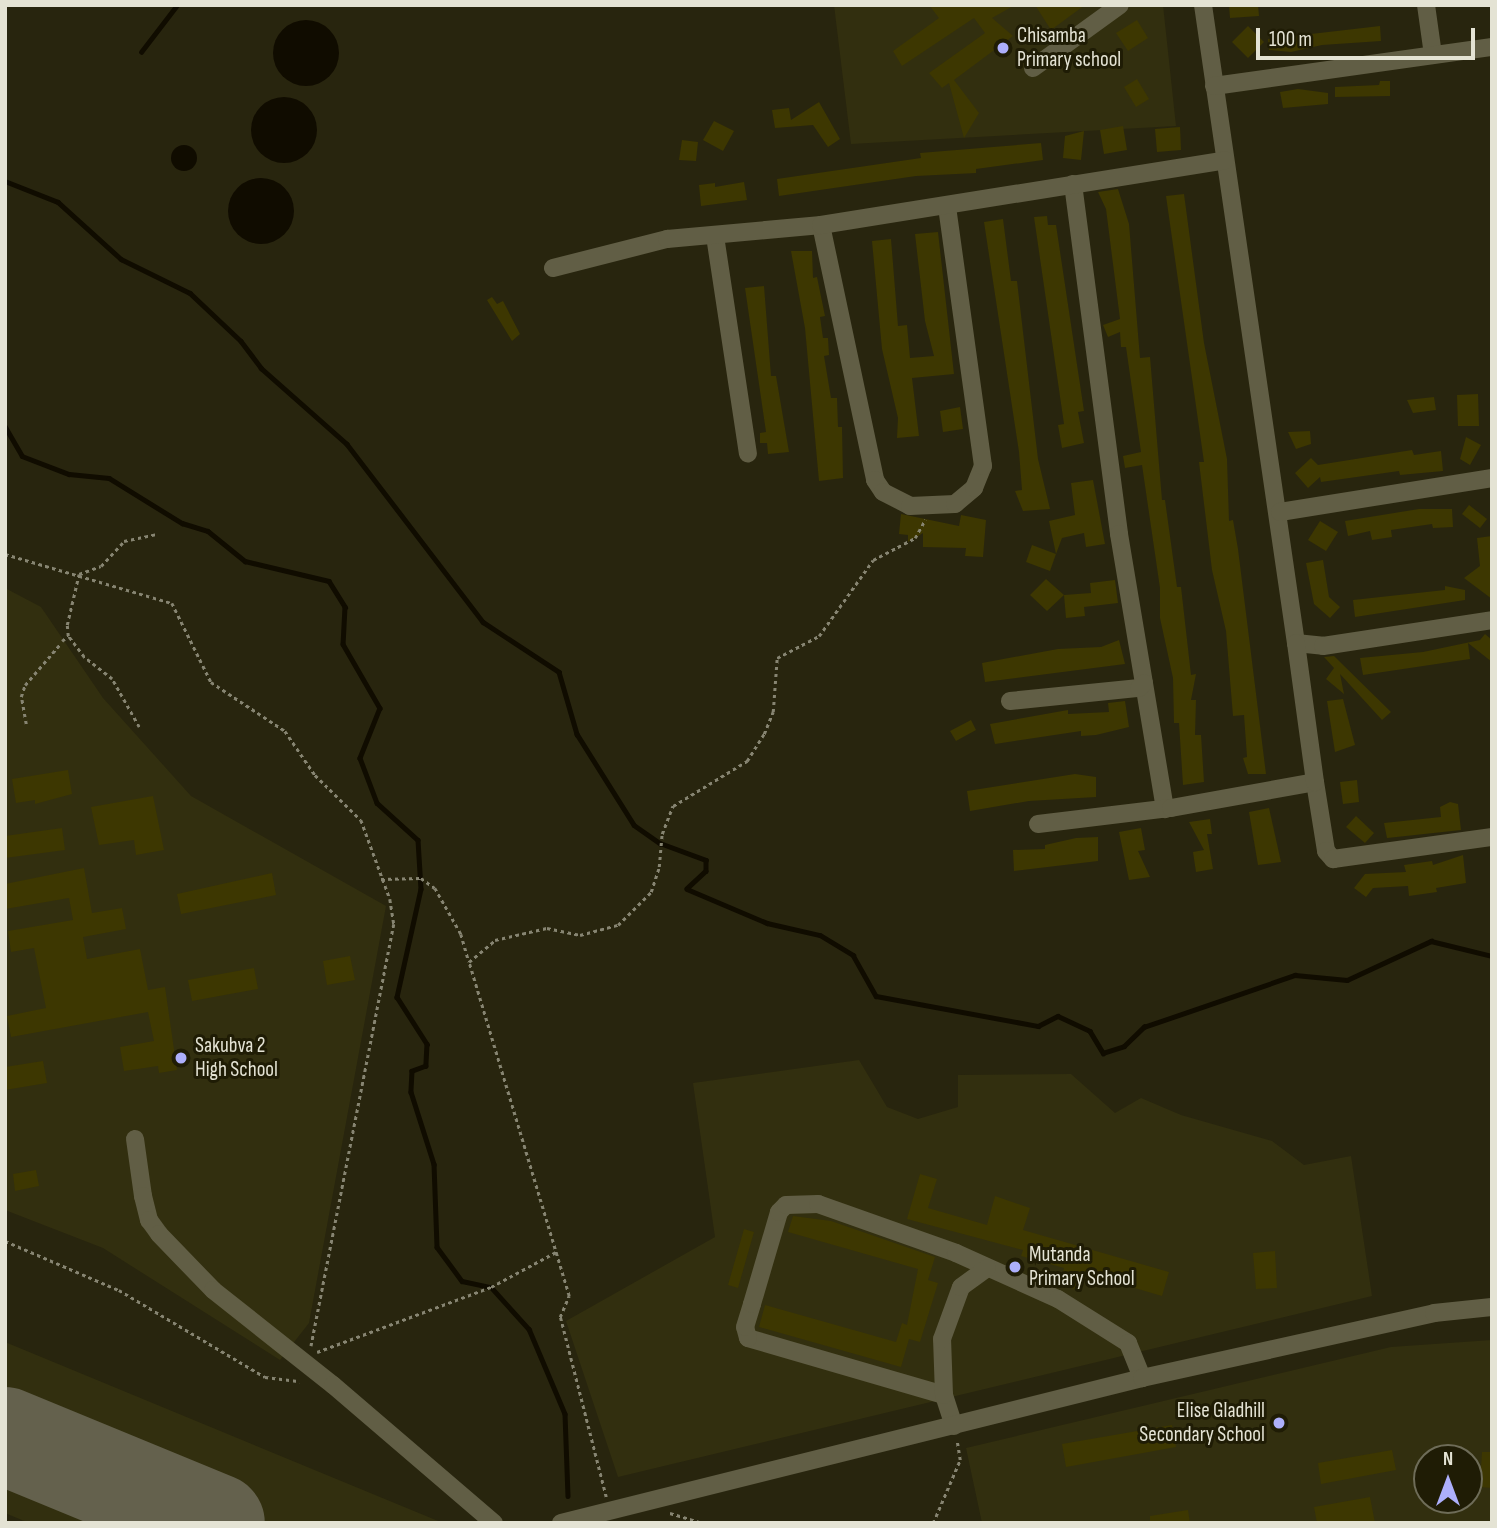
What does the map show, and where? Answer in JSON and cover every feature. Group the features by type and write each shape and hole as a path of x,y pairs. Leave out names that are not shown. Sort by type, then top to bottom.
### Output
{"street":[{"path":"1033,68 1120,5"},
{"path":"1203,5 1280,512 1326,851 1337,860 1492,837"},
{"path":"1426,5 1433,55"},
{"path":"1214,86 1492,47"},
{"path":"553,268 667,239 821,225 1225,160"},
{"path":"1073,184 1119,534 1165,809"},
{"path":"821,225 875,480 883,492 910,506 955,504 974,488 983,466 947,205"},
{"path":"715,236 748,454"},
{"path":"1280,512 1492,478"},
{"path":"1296,643 1323,646 1492,620"},
{"path":"1010,701 1139,688 1144,683"},
{"path":"1038,824 1165,809 1315,782"},
{"path":"135,1139 149,1220 159,1234 213,1290 333,1385 494,1523"},
{"path":"944,1395 748,1338 745,1327 779,1212 797,1202 818,1203 987,1268 1101,1323 1136,1353 1142,1378"},
{"path":"954,1426 944,1395 942,1339 949,1312 961,1287 987,1268"},
{"path":"561,1523 1142,1378 1434,1314 1492,1307"}],"path":[{"path":"469,962 495,940 547,928 580,935 618,925 650,892 660,867 662,834 673,806 747,761 764,734 774,712 777,659 819,636 873,560 915,538 929,506"},
{"path":"79,574 101,566 124,541 156,534"},
{"path":"5,554 172,603 211,682 285,731 315,775 361,820 394,924 313,1339 306,1356 491,1287 556,1252"},
{"path":"26,724 21,697 25,685 68,635 79,574"},
{"path":"68,635 83,657 112,680 139,727"},
{"path":"381,878 421,878 435,888 461,934 569,1296 560,1317 603,1471 608,1511"},
{"path":"5,1241 119,1290 265,1377 306,1382"},
{"path":"933,1523 960,1460 954,1426"},
{"path":"657,1501 671,1514 704,1523"}],"shaded area":[{"name":"Chisamba Primary school","path":"834,5 1163,5 1176,126 851,144"},
{"path":"306,20 319,22 334,35 339,53 337,66 324,81 306,86 293,84 278,71 273,53 275,40 288,25"},
{"path":"284,97 297,99 312,112 317,130 315,143 302,158 284,163 271,161 256,148 251,130 253,117 266,102"},
{"path":"184,145 193,149 197,158 193,167 184,171 175,167 171,158 175,149"},
{"path":"261,178 274,180 289,193 294,211 292,224 279,239 261,244 248,242 233,229 228,211 230,198 243,183"},
{"name":"Sakubva 2 High School","path":"5,588 41,607 103,698 191,796 386,906 309,1323 280,1360 103,1248 5,1210"},
{"name":"Mutanda Primary School","path":"859,1060 887,1107 918,1119 958,1107 958,1075 1071,1074 1115,1113 1141,1098 1181,1115 1272,1141 1304,1165 1351,1156 1372,1296 618,1477 566,1321 715,1237 693,1083"},
{"name":"Elise Gladhill Secondary School","path":"1492,1340 1492,1523 982,1523 966,1448 1391,1347"},
{"path":"5,1342 443,1523 29,1523 5,1513"}],"building":[{"path":"929,5 1015,5 992,18 1013,36 954,80 979,113 964,138 949,83 942,88 929,73 985,33 974,18 902,66 893,51 939,18"},
{"path":"1035,5 1085,5 1051,30"},
{"path":"1229,5 1258,5 1259,16 1230,18"},
{"path":"1137,20 1148,38 1128,51 1116,33"},
{"path":"1248,26 1264,42 1248,58 1232,42"},
{"path":"1380,26 1381,41 1322,45 1291,52 1269,50 1268,39"},
{"path":"1137,79 1149,99 1136,107 1124,87"},
{"path":"1380,81 1390,81 1390,96 1335,97 1335,87 1379,85"},
{"path":"1298,89 1328,93 1328,104 1283,108 1280,92"},
{"path":"819,102 840,139 828,147 813,125 775,128 772,110 789,108 791,120"},
{"path":"714,121 734,131 723,151 703,140"},
{"path":"1123,126 1127,150 1104,154 1100,130"},
{"path":"1180,127 1181,150 1157,152 1155,129"},
{"path":"1084,131 1081,160 1063,158 1065,136"},
{"path":"682,140 698,142 696,161 679,160"},
{"path":"1041,143 1043,160 976,169 976,173 916,176 779,196 777,179 921,158 920,153"},
{"path":"744,182 747,200 701,206 699,185 715,183 715,187"},
{"path":"1118,189 1129,224 1140,358 1150,357 1162,500 1165,500 1177,587 1181,587 1191,675 1196,674 1191,700 1196,700 1195,735 1201,735 1204,782 1183,785 1179,723 1174,723 1173,678 1160,618 1160,588 1142,465 1125,468 1123,456 1141,452 1126,347 1121,347 1120,332 1108,337 1103,325 1120,319 1106,209 1098,192"},
{"path":"1184,194 1204,343 1227,459 1229,521 1233,520 1238,549 1266,774 1248,774 1243,758 1247,757 1244,715 1233,716 1226,631 1212,570 1199,462 1204,462 1166,196"},
{"path":"1047,216 1048,225 1056,225 1084,411 1078,412 1084,443 1062,448 1058,425 1064,424 1034,217"},
{"path":"1003,219 1011,281 1017,281 1038,459 1050,509 1023,511 1015,491 1022,490 1019,452 984,222"},
{"path":"938,232 954,374 912,378 919,436 897,438 898,418 882,349 872,241 891,239 898,326 907,325 910,358 934,356 925,321 915,234"},
{"path":"791,251 812,251 813,278 817,277 825,316 820,317 823,338 828,338 829,355 824,356 831,398 837,398 838,427 842,427 843,478 819,481 805,328"},
{"path":"764,286 771,376 776,376 789,452 768,454 767,443 760,443 760,433 766,432 745,288"},
{"path":"492,297 497,304 503,301 520,334 512,341 487,300"},
{"path":"1478,394 1479,426 1458,426 1457,395"},
{"path":"1434,397 1436,410 1413,413 1407,400"},
{"path":"960,407 963,429 943,432 940,411"},
{"path":"1310,431 1311,444 1296,449 1288,432"},
{"path":"1466,437 1481,445 1470,465 1460,459"},
{"path":"1412,450 1414,455 1441,451 1443,471 1400,475 1399,471 1321,482 1320,477 1308,488 1295,473 1311,458 1318,465"},
{"path":"1093,480 1105,544 1086,547 1084,533 1062,538 1056,554 1049,521 1075,515 1071,483"},
{"path":"1469,505 1487,519 1480,528 1462,514"},
{"path":"1419,509 1452,509 1453,527 1433,528 1432,524 1391,530 1392,537 1372,540 1370,531 1348,536 1345,521"},
{"path":"901,514 959,526 961,515 986,520 983,557 965,556 966,548 923,547 923,533 908,542 908,535 899,534"},
{"path":"1320,521 1338,532 1326,551 1308,540"},
{"path":"1492,536 1492,599 1464,578 1480,566 1477,538"},
{"path":"1032,545 1056,554 1050,571 1026,562"},
{"path":"1323,560 1329,597 1340,607 1330,618 1314,604 1306,563"},
{"path":"1046,579 1064,595 1047,611 1030,595"},
{"path":"1115,580 1118,603 1084,607 1085,616 1066,618 1064,595 1091,593 1090,583"},
{"path":"1445,586 1465,590 1465,600 1355,617 1353,600 1445,590"},
{"path":"1485,634 1492,640 1492,662 1468,643 1470,659 1363,675 1360,658 1423,652 1480,640"},
{"path":"1119,640 1125,664 985,682 982,663 1058,649 1101,647"},
{"path":"1334,656 1391,712 1382,720 1340,674 1344,694 1326,679 1334,668 1324,657"},
{"path":"1343,699 1355,745 1335,752 1327,701"},
{"path":"1125,701 1129,727 1096,735 1081,736 1081,731 995,744 990,724 1068,710 1068,714 1109,712 1108,703"},
{"path":"971,720 976,730 956,741 950,731"},
{"path":"68,770 72,794 35,804 35,800 16,803 12,779"},
{"path":"1075,774 1096,777 1096,797 1029,801 970,811 967,791"},
{"path":"1357,780 1359,802 1343,804 1340,782"},
{"path":"153,796 164,850 136,855 134,840 99,845 91,807"},
{"path":"1450,802 1458,804 1461,830 1387,838 1384,823 1441,817 1440,807"},
{"path":"1269,808 1281,862 1258,865 1249,812"},
{"path":"1356,816 1374,833 1365,843 1346,827"},
{"path":"1210,819 1212,834 1207,834 1213,869 1196,872 1193,852 1204,850 1189,822"},
{"path":"62,828 65,850 5,858 5,836"},
{"path":"1141,828 1145,850 1138,851 1150,877 1129,880 1119,832"},
{"path":"1098,837 1098,861 1014,871 1013,850 1045,849 1045,845 1076,838"},
{"path":"1463,855 1466,883 1436,888 1437,892 1409,896 1408,886 1373,888 1366,897 1354,888 1365,874 1406,872 1404,865 1432,861 1433,865"},
{"path":"84,868 92,913 122,908 126,929 83,937 87,959 140,949 148,990 165,987 177,1070 159,1073 158,1066 124,1071 120,1047 154,1041 148,1012 11,1037 7,1016 46,1008 34,948 11,952 8,931 73,920 69,898 5,909 5,884"},
{"path":"272,873 276,895 181,914 177,894"},
{"path":"350,956 355,980 327,985 323,961"},
{"path":"254,968 258,989 192,1001 188,980"},
{"path":"43,1061 47,1083 5,1090 5,1067"},
{"path":"36,1170 39,1186 15,1191 13,1174"},
{"path":"920,1174 937,1179 928,1208 987,1225 995,1196 1030,1208 1023,1230 1169,1272 1162,1296 1080,1272 1075,1289 1060,1284 1064,1268 1021,1256 1023,1250 907,1219"},
{"path":"793,1216 831,1221 935,1257 928,1280 938,1283 920,1342 909,1339 901,1367 759,1327 765,1305 896,1342 902,1323 907,1325 918,1269 788,1232"},
{"path":"744,1229 754,1232 738,1288 728,1285"},
{"path":"1275,1251 1277,1288 1256,1289 1253,1253"},
{"path":"1172,1425 1176,1447 1066,1467 1062,1444"},
{"path":"1392,1450 1396,1470 1321,1484 1318,1463"},
{"path":"1483,1452 1492,1452 1492,1488 1483,1487"},
{"path":"1370,1497 1375,1523 1317,1523 1314,1507"},
{"path":"1188,1510 1190,1523 1150,1523 1150,1516"}],"waterway":[{"path":"141,52 177,5"},
{"path":"5,181 58,202 121,259 190,293 241,341 261,368 347,444 483,622 559,672 577,734 634,825 660,843 706,860 706,871 687,889 767,923 820,935 853,955 876,996 1038,1026 1058,1016 1090,1031 1103,1053 1124,1046 1144,1027 1295,975 1347,980 1431,941 1492,956"},
{"path":"5,426 22,456 69,474 109,478 182,523 208,531 245,561 329,581 345,607 343,644 380,708 360,758 377,803 418,840 421,889 397,997 427,1044 426,1066 412,1071 411,1092 434,1164 437,1247 462,1281 491,1287 529,1329 565,1414 568,1496"}],"runway":[{"path":"5,1436 216,1523"}],"place":[{"name":"Chisamba Primary school","path":"1003,48"},
{"name":"Sakubva 2 High School","path":"181,1058"},
{"name":"Mutanda Primary School","path":"1015,1267"},
{"name":"Elise Gladhill Secondary School","path":"1279,1423"}]}
